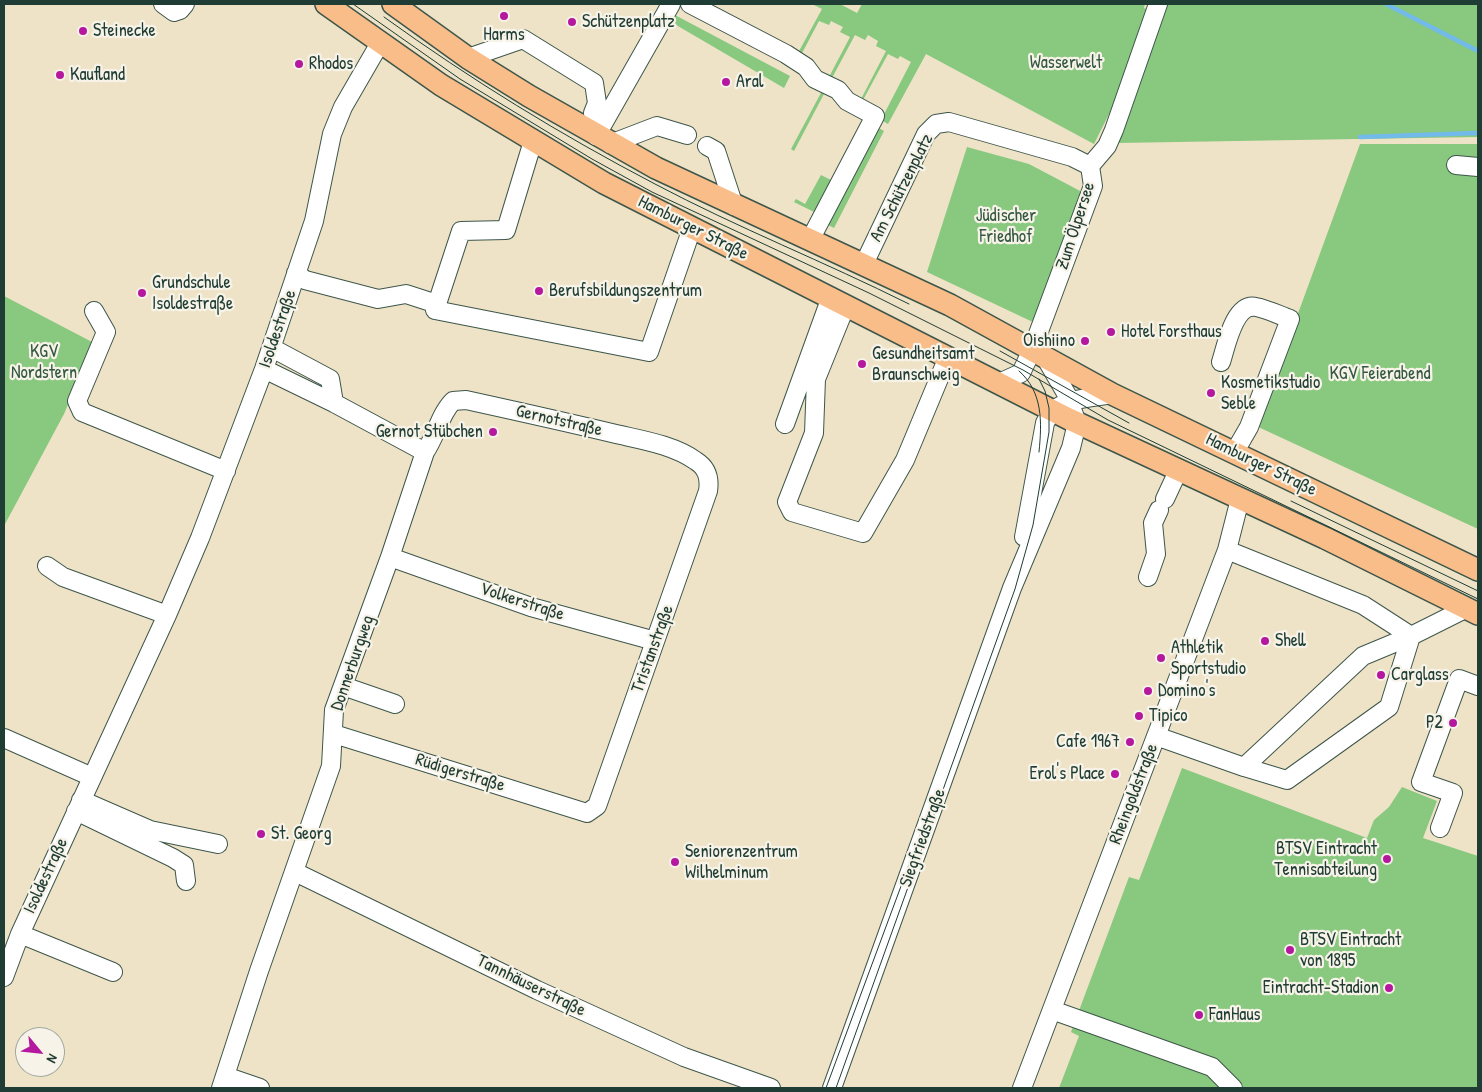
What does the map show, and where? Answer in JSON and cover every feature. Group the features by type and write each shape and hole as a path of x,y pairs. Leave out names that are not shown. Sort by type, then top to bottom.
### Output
{"main road":[{"name":"Hamburger Straße","path":"326,4 442,85 604,183 999,383 1062,406 1077,422 1179,469 1473,611"},
{"name":"Hamburger Straße","path":"393,4 468,58 603,140 734,206 864,264 950,306 1112,394 1478,570"}],"street":[{"path":"163,4 174,12 180,10 185,4"},
{"path":"603,140 671,4"},
{"path":"690,4 786,54 806,67 815,79 838,90 847,101 875,116 810,240"},
{"name":"Zum Ölpersee","path":"999,383 1021,373 1038,354 1092,186 1090,166 1107,146 1114,130 1158,4"},
{"path":"468,58 523,39 565,64 594,82 597,104 593,112 603,140"},
{"name":"Isoldestraße","path":"4,977 20,934 167,615 226,471 272,348 314,220 332,134 342,107 380,43"},
{"name":"Am Schützenplatz","path":"864,264 926,134 936,124 949,122 1072,157 1090,166"},
{"path":"603,140 657,126 687,134"},
{"path":"533,141 506,230 461,231 435,310 649,352 692,228"},
{"path":"707,146 716,151 734,206"},
{"path":"1456,165 1478,167"},
{"path":"296,273 305,280 378,299 406,294 437,304"},
{"path":"839,301 816,379 814,434 787,502 792,512 864,533 905,460 948,357"},
{"path":"785,424 839,301"},
{"path":"1221,362 1234,322 1239,312 1246,307 1255,306 1290,319 1252,418 1234,453"},
{"path":"94,311 106,332 77,401 82,412 226,471"},
{"path":"272,348 330,379 334,402"},
{"path":"1038,354 1062,406 1112,394"},
{"path":"264,370 334,402 425,452"},
{"name":"Gernotstraße","path":"425,452 435,437 446,408 454,401 466,400 638,439 679,452 697,461 704,469 709,480"},
{"name":"Siegfriedstraße","path":"832,1088 1012,588 1041,499 1045,423 1062,406"},
{"name":"Siegfriedstraße","path":"1041,499 1063,470 1077,422"},
{"name":"Donnerburgweg","path":"223,1082 331,766 334,710 390,557 425,452"},
{"path":"1148,577 1156,554 1153,523 1179,469"},
{"name":"Tristanstraße","path":"587,813 597,806 704,506 709,480"},
{"name":"Rheingoldstraße","path":"1022,1088 1227,550 1240,499"},
{"path":"1227,550 1363,605 1411,636"},
{"name":"Volkerstraße","path":"390,557 531,607 655,641"},
{"path":"47,566 64,576 167,615"},
{"path":"1244,767 1363,656 1473,611"},
{"path":"1156,736 1287,780 1389,707 1411,636"},
{"path":"1440,828 1453,793 1421,782 1459,679 1478,686"},
{"path":"343,686 395,704"},
{"name":"Rüdigerstraße","path":"334,734 587,813"},
{"path":"4,738 92,777"},
{"path":"79,806 150,830 218,844"},
{"path":"79,806 179,861 184,865 186,881"},
{"name":"Tannhäuserstraße","path":"295,872 537,990 684,1057 772,1088"},
{"path":"20,934 113,972"},
{"path":"1052,1010 1212,1067 1233,1088"},
{"path":"223,1082 260,1088"}],"green space":[{"name":"Wasserwelt","path":"812,4 840,4 857,13 862,4 1145,4 1144,8 1148,10 1118,96 1094,144 926,54 888,124 881,120 911,62 900,56 898,59 888,54 863,100 861,99 886,51 876,46 878,41 868,35 865,40 855,35 832,78 829,77 850,37 840,32 843,27 831,21 829,25 819,21 801,55 798,53 822,9"},
{"path":"1163,4 1478,4 1478,137 1116,143"},
{"path":"673,14 790,76 784,88 671,22 644,67"},
{"path":"822,91 825,92 794,151 791,149"},
{"path":"877,127 884,131 834,228 826,224"},
{"name":"KGV Feierabend","path":"1360,144 1478,144 1478,529 1254,425 1300,308"},
{"name":"Jüdischer Friedhof","path":"967,147 1029,164 1084,193 1037,324 927,272"},
{"path":"821,175 833,181 816,213 794,202 796,199 805,204"},
{"name":"KGV Nordstern","path":"4,296 94,343 64,414 4,526"},
{"name":"BTSV Eintracht von 1895","path":"1182,768 1367,838 1374,820 1389,807 1402,787 1437,801 1423,838 1478,856 1478,1088 1059,1088 1079,1036 1071,1032 1129,877 1139,880"}],"waterway":[{"path":"1386,4 1478,51"},
{"path":"1360,137 1478,133"}],"tram line":[{"path":"353,4 460,79 592,159 652,192 869,293 1023,370 1108,420 1478,599"},
{"path":"384,17 483,84 551,126 620,165 686,200 909,304"},
{"path":"1000,351 1129,423"},
{"path":"1019,371 1027,379 1037,398 1041,430 1039,452"},
{"path":"836,1088 1015,589 1033,525 1049,432 1049,408 1045,391 1039,379"},
{"path":"1291,501 1478,591"},
{"path":"826,1088 926,819"}],"place":[{"name":"Harms","path":"504,16"},
{"name":"Schützenplatz","path":"572,22"},
{"name":"Steinecke","path":"83,31"},
{"name":"Rhodos","path":"299,64"},
{"name":"Kaufland","path":"60,75"},
{"name":"Aral","path":"726,82"},
{"name":"Berufsbildungszentrum","path":"539,291"},
{"name":"Grundschule Isoldestraße","path":"142,293"},
{"name":"Hotel Forsthaus","path":"1111,332"},
{"name":"Oishiino","path":"1085,341"},
{"name":"Gesundheitsamt Braunschweig","path":"862,364"},
{"name":"Kosmetikstudio Seble","path":"1211,393"},
{"name":"Gernot Stübchen","path":"493,432"},
{"name":"Shell","path":"1265,641"},
{"name":"Athletik Sportstudio","path":"1161,658"},
{"name":"Carglass","path":"1381,675"},
{"name":"Domino's","path":"1148,691"},
{"name":"Tipico","path":"1139,716"},
{"name":"P2","path":"1453,723"},
{"name":"Cafe 1967","path":"1130,742"},
{"name":"Erol's Place","path":"1115,774"},
{"name":"St. Georg","path":"261,834"},
{"name":"BTSV Eintracht Tennisabteilung","path":"1387,859"},
{"name":"Seniorenzentrum Wilhelminum","path":"675,862"},
{"name":"BTSV Eintracht von 1895","path":"1290,950"},
{"name":"Eintracht-Stadion","path":"1389,988"},
{"name":"FanHaus","path":"1199,1015"}]}
